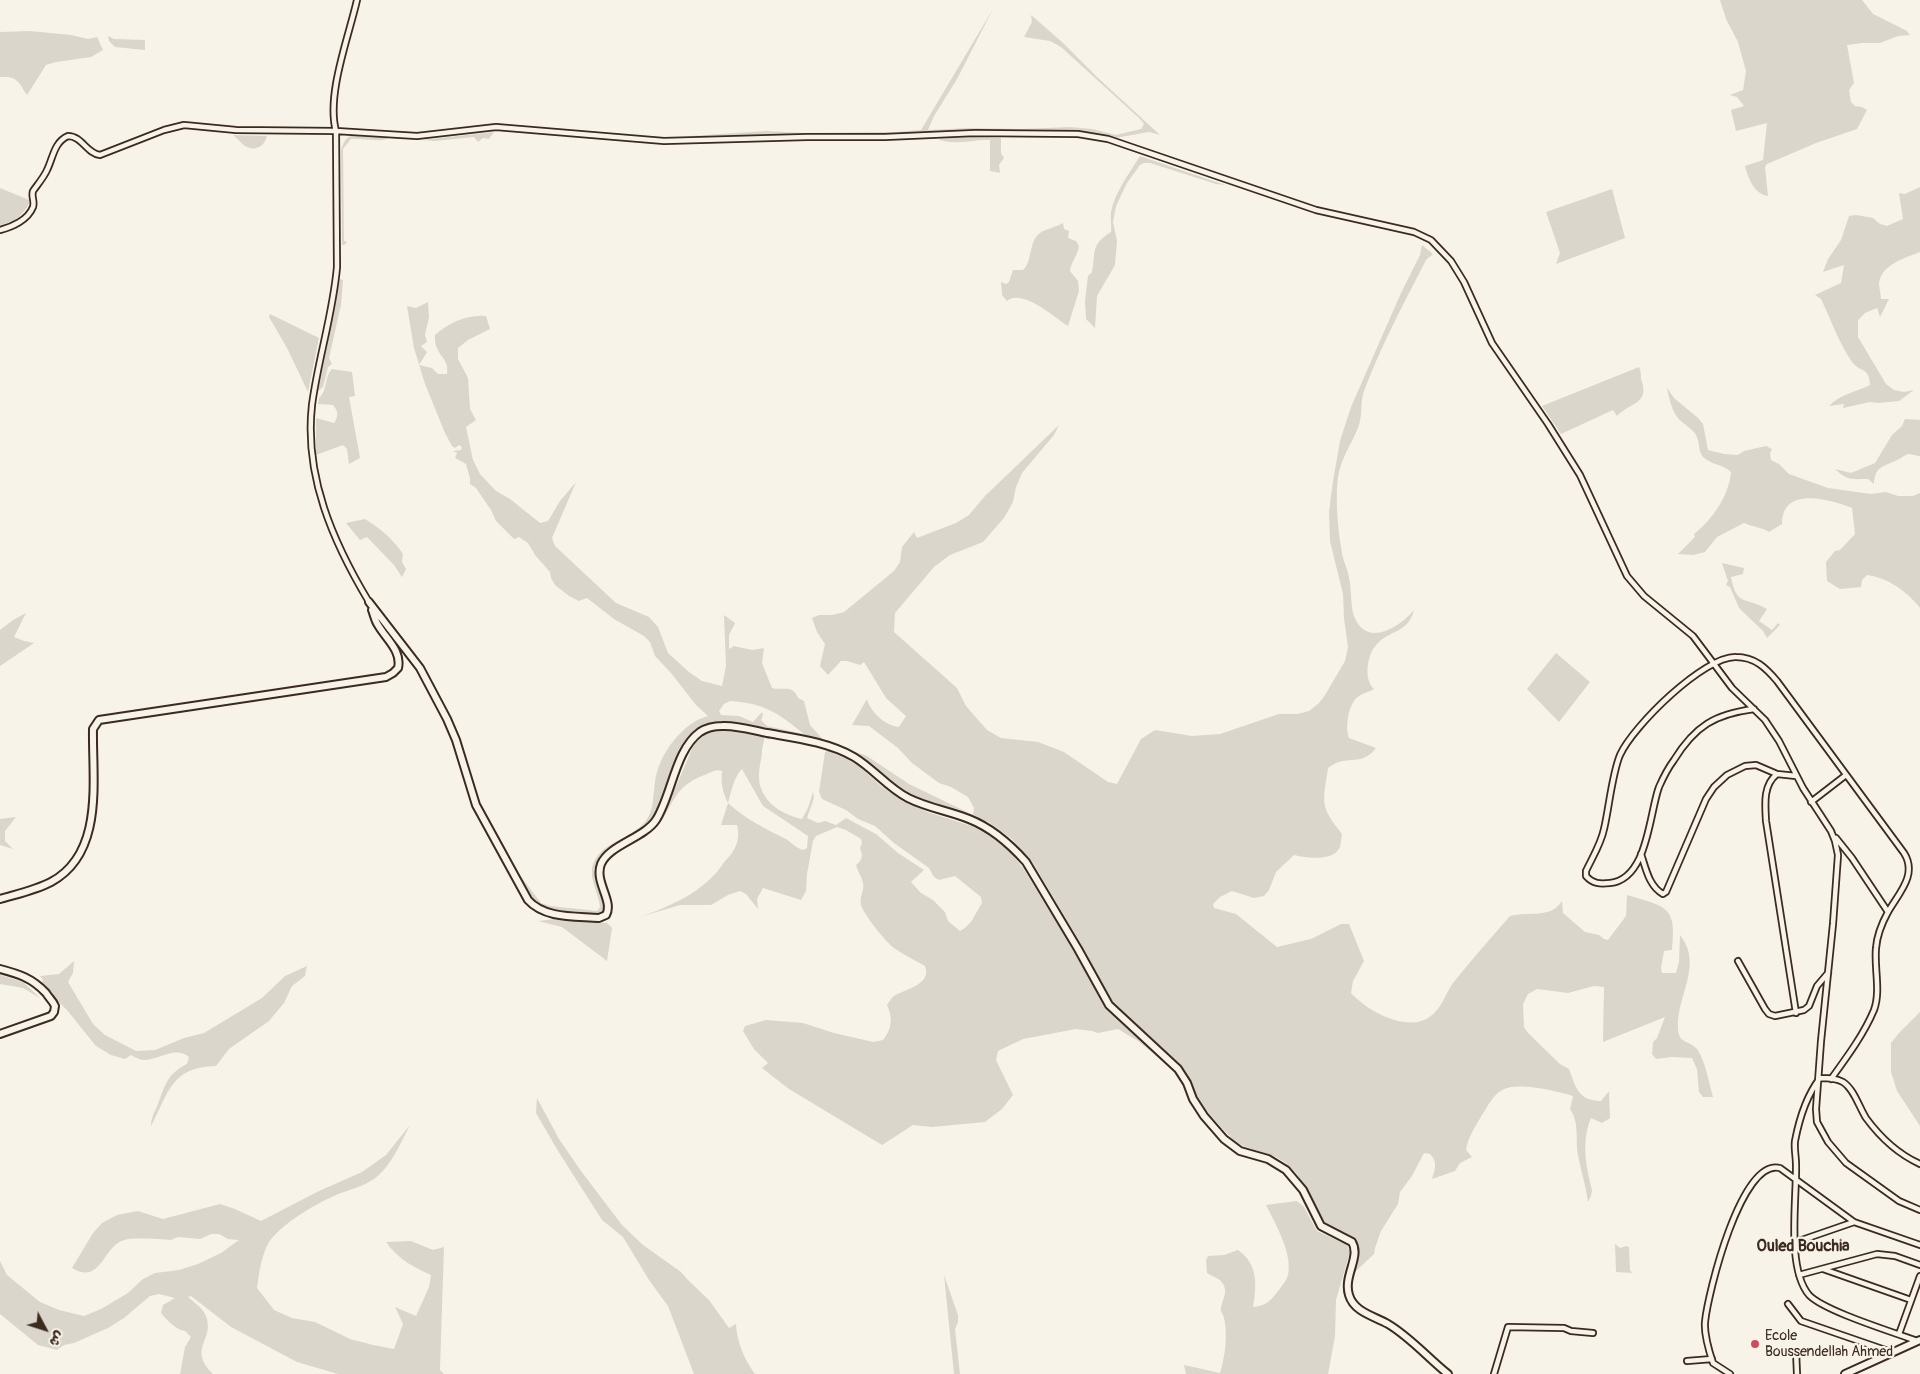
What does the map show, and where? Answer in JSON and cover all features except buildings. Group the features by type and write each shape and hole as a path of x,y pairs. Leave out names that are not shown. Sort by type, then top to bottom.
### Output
{"street":[{"path":"357,0 337,81 334,119 336,130 337,267 335,288 314,396 310,442 315,477 330,527 350,570 369,602 420,668 447,719 476,805 528,900 537,909 546,913 600,918 606,915 608,906 599,877 603,861 611,853 653,824 662,810 687,748 695,737 711,727 743,728 803,740 843,751 865,764 894,789 908,798 968,818 995,832 1015,849 1026,862 1109,1005 1178,1069 1187,1084 1193,1100 1204,1116 1224,1139 1240,1151 1268,1160 1286,1170 1303,1190 1321,1226 1352,1242 1356,1250 1348,1275 1347,1287 1349,1298 1370,1316 1397,1330 1448,1374"},
{"path":"0,230 19,223 32,210 34,202 33,191 47,170 53,152 62,139 68,136 78,138 90,151 100,155 164,130 184,125 236,130 336,130 418,136 496,127 664,141 885,137 975,133 1078,134 1108,139 1316,210 1414,232 1431,240 1442,251 1458,273 1492,343 1548,424 1580,475 1627,576 1644,596 1693,636 1732,688 1772,730 1811,802 1888,912"},
{"path":"0,899 51,882 68,869 83,847 90,831 93,729 99,720 336,685 390,675 398,668 399,658 377,624 369,602"},
{"path":"1754,709 1728,713 1715,718 1699,730 1674,759 1659,788 1649,833 1641,854 1628,876 1616,883 1594,883 1586,876 1586,871 1604,831 1620,757 1640,725 1673,694 1713,663 1724,658 1735,657 1751,660 1767,669 1907,857 1909,866 1907,879 1901,893 1888,912 1879,931 1875,950 1876,1002 1865,1027 1832,1079"},
{"path":"1641,854 1649,879 1660,893 1663,894 1666,892 1680,862 1706,800 1714,787 1727,775 1745,766 1756,765 1778,774 1796,776"},
{"path":"1778,774 1771,779 1768,785 1765,801 1796,1013"},
{"path":"1811,802 1846,775"},
{"path":"1831,831 1838,855 1821,1042 1820,1078 1816,1109 1818,1122 1828,1142 1846,1163 1899,1201 1920,1210"},
{"path":"1738,960 1769,1014 1778,1016 1804,1010 1808,1006 1817,986 1828,973"},
{"path":"0,969 21,974 31,980 40,987 55,1006 54,1012 50,1016 0,1034"},
{"path":"1820,1078 1842,1081 1849,1087 1866,1118 1886,1141 1920,1164"},
{"path":"1820,1078 1811,1090 1796,1136 1794,1152 1796,1163 1793,1216 1799,1275 1803,1286 1818,1302 1919,1341"},
{"path":"1730,1374 1716,1366 1712,1360 1705,1322 1716,1270 1731,1224 1751,1186 1765,1170 1780,1168 1854,1222 1920,1245"},
{"path":"1796,1242 1854,1222"},
{"path":"1799,1275 1877,1254 1896,1256 1920,1264"},
{"path":"1823,1269 1911,1300"},
{"path":"1899,1334 1920,1276"},
{"path":"1788,1304 1801,1321 1891,1352"},
{"path":"1494,1374 1508,1327 1564,1328 1572,1331 1593,1332"},
{"path":"1846,1374 1891,1352 1919,1341"},
{"path":"1796,1351 1797,1374"},
{"path":"1687,1361 1712,1360"}],"shaded area":[{"path":"1720,0 1862,0 1873,14 1907,31 1910,35 1898,36 1880,43 1847,45 1854,83 1849,90 1851,102 1855,106 1867,110 1857,129 1816,143 1767,164 1765,167 1768,196 1755,189 1745,166 1763,160 1767,123 1736,131 1731,110 1744,106 1737,97 1730,95 1743,90 1746,71 1738,42 1726,19"},
{"path":"993,9 928,130 1070,127 1092,129 1116,135 1141,129 1144,124 1139,118 1061,47 1050,41 1024,37 1032,22 1031,15 1160,135 1149,132 1115,138 1078,131 976,131 690,136 767,131 804,133 921,130"},
{"path":"30,31 71,35 88,39 97,37 103,50 91,57 46,65 27,95 16,80 10,77 0,77 0,32"},
{"path":"108,36 114,39 145,40 145,50 115,47 109,41"},
{"path":"494,132 489,139 483,138 478,142 474,137 435,141 422,140"},
{"path":"233,135 267,136 264,143 259,147 249,148"},
{"path":"361,135 389,138 381,140 351,139 343,149 344,241 347,242 342,245 341,150 348,138"},
{"path":"1001,138 1001,153 1004,158 999,165 1000,173 990,171 990,140 950,142 938,139"},
{"path":"1140,156 1225,185 1216,184 1150,163 1140,165 1127,183 1116,206 1113,222 1117,241 1115,265 1097,296 1095,328 1086,319 1085,301 1088,276 1092,272 1095,249 1100,241 1111,232 1111,212 1116,197"},
{"path":"1920,187 1920,252 1889,266 1881,276 1879,283 1881,299 1889,299 1880,317 1877,308 1865,313 1858,320 1858,337 1886,384 1894,390 1904,392 1914,390 1899,401 1870,402 1843,408 1844,404 1829,406 1843,396 1870,385 1866,372 1855,365 1847,355 1821,299 1815,295 1841,283 1844,265 1823,272 1828,259 1841,240 1849,216 1856,215 1873,218 1880,224 1887,226 1903,219 1899,193 1905,194"},
{"path":"0,188 29,200 29,204 17,218 0,225"},
{"path":"1612,189 1625,238 1556,264 1560,253 1546,212"},
{"path":"1063,223 1064,229 1069,231 1068,238 1076,241 1079,246 1070,271 1078,281 1079,291 1068,326 1029,301 1013,298 1007,301 1002,295 1001,282 1006,284 1009,282 1013,270 1023,270 1028,262 1034,241 1040,233"},
{"path":"1422,245 1433,254 1426,260 1371,374 1363,395 1360,423 1341,464 1337,486 1337,515 1341,544 1348,571 1354,616 1359,626 1366,631 1374,633 1383,632 1400,623 1414,610 1404,627 1383,639 1374,647 1369,659 1368,679 1374,689 1355,699 1350,709 1348,722 1349,738 1376,748 1368,756 1339,762 1328,768 1324,797 1326,810 1342,834 1340,847 1337,852 1320,858 1294,855 1276,872 1269,890 1264,896 1254,898 1232,891 1220,897 1213,904 1214,908 1236,914 1277,947 1311,939 1341,924 1349,924 1364,961 1353,981 1351,993 1367,1007 1378,1013 1401,1022 1412,1023 1423,1021 1436,1011 1453,983 1510,916 1546,912 1557,907 1562,901 1563,913 1585,932 1599,935 1608,940 1626,916 1627,895 1651,902 1666,910 1673,924 1672,950 1664,951 1662,973 1676,973 1679,962 1680,935 1687,946 1690,958 1689,969 1678,1016 1678,1033 1682,1039 1694,1046 1700,1054 1705,1065 1713,1097 1703,1097 1699,1092 1697,1069 1692,1058 1672,1057 1656,1059 1652,1054 1653,1042 1657,1038 1665,1017 1603,1042 1604,987 1594,986 1568,993 1537,989 1528,994 1523,1004 1524,1027 1528,1033 1560,1064 1569,1069 1579,1092 1587,1099 1601,1101 1609,1091 1610,1118 1602,1123 1591,1118 1586,1136 1586,1163 1592,1190 1588,1202 1577,1149 1575,1120 1570,1109 1573,1096 1549,1090 1519,1086 1504,1089 1497,1093 1470,1136 1466,1150 1472,1157 1460,1163 1455,1171 1432,1179 1435,1163 1430,1154 1424,1153 1412,1176 1400,1192 1398,1204 1381,1231 1374,1254 1354,1273 1359,1254 1357,1243 1350,1236 1326,1224 1297,1174 1286,1163 1276,1157 1245,1147 1234,1141 1198,1101 1191,1081 1176,1061 1111,1001 1084,949 1033,863 1012,839 988,822 910,794 867,761 842,747 867,756 909,784 973,815 974,808 968,797 951,787 939,783 912,763 898,748 869,726 852,725 867,699 871,709 889,724 899,727 906,716 886,698 864,662 860,665 841,661 828,675 820,666 825,644 817,632 812,618 819,615 832,615 844,612 894,571 900,562 902,547 914,532 917,538 956,523 969,515 985,496 1059,425 1054,435 1022,473 1016,487 1013,502 1004,518 983,542 950,555 934,567 895,613 894,632 957,688 966,706 987,730 1001,738 1038,742 1064,752 1108,782 1117,784 1141,739 1155,730 1192,736 1220,734 1279,714 1297,714 1309,711 1325,695 1345,661 1348,647 1343,594 1330,541 1329,512 1340,441 1351,407 1401,293 1420,255"},
{"path":"340,279 343,280 341,305 329,358 332,364 328,367 323,387 318,391"},
{"path":"428,302 429,317 425,335 427,342 421,346 427,352 419,365 414,348 407,306 416,308"},
{"path":"270,314 319,338 308,392 287,348 269,317"},
{"path":"472,316 486,316 490,329 468,340 458,348 458,359 468,378 470,409 476,420 466,427 473,460 480,474 496,491 510,499 540,523 548,521 560,501 576,482 552,538 555,546 616,603 649,617 658,627 668,653 702,681 722,686 726,666 724,615 735,623 729,635 729,649 734,646 752,650 764,648 762,663 772,688 790,689 798,698 804,701 810,725 827,744 770,729 738,723 715,722 705,725 696,731 691,735 680,752 657,812 650,822 645,828 607,852 597,866 597,883 605,909 603,913 572,913 545,908 531,897 513,866 541,903 550,906 597,911 600,907 592,873 594,862 605,849 635,831 647,819 652,806 655,782 663,756 687,727 697,720 708,716 696,705 655,656 650,642 644,636 614,619 587,598 579,601 569,596 555,585 550,572 535,555 528,543 519,537 514,539 496,521 476,488 470,484 466,464 455,458 457,453 453,451 461,450 462,447 459,445 455,448 452,446 425,384 419,365 432,368 438,374 447,374 447,365 436,347 435,335 459,320","holes":["730,701 742,702 770,710 804,734 767,726 761,720 762,712 753,722 739,716 721,715 719,711 724,704"]},
{"path":"1639,367 1643,395 1637,402 1617,416 1613,410 1561,434 1542,406"},
{"path":"332,369 352,372 355,396 349,397 360,458 349,464 347,449 343,445 316,455 316,418 334,423 337,416 337,411 333,405 318,404"},
{"path":"1667,388 1674,398 1703,424 1708,450 1738,455 1744,451 1766,446 1772,449 1770,453 1771,460 1779,464 1789,474 1828,488 1871,494 1886,492 1898,496 1913,496 1920,493 1920,608 1896,586 1882,579 1867,575 1862,580 1861,587 1840,589 1827,581 1826,562 1835,551 1840,550 1855,534 1852,508 1831,501 1808,498 1798,500 1790,504 1784,512 1782,524 1769,532 1744,523 1717,537 1705,552 1693,555 1678,554 1713,515 1727,490 1731,472 1703,457 1696,435 1674,412"},
{"path":"1905,419 1920,420 1920,456 1908,454 1884,466 1878,470 1874,484 1868,479 1854,479 1843,476 1835,469 1851,473 1875,463 1892,435 1902,426"},
{"path":"365,519 386,534 403,554 402,562 406,569 402,577 394,565 367,537 360,540 346,523"},
{"path":"1722,563 1744,568 1743,574 1731,577 1736,593 1739,597 1767,609 1759,621 1772,630 1778,623 1780,625 1767,638 1763,631 1739,608 1730,587 1726,585 1728,581"},
{"path":"26,613 14,637 34,643 0,666 0,630"},
{"path":"1556,653 1590,682 1559,722 1527,689"},
{"path":"726,729 764,736 759,771 760,783 766,798 772,804 786,814 802,819 813,792 814,798 807,818 818,823 825,821 836,825 846,818 876,834 898,853 924,870 911,882 921,893 933,900 945,912 948,921 960,931 973,919 982,903 981,897 955,876 939,880 934,877 929,868 894,843 875,826 822,799 819,792 825,752 828,751 847,759 860,767 881,786 904,802 984,831 1011,853 1023,868 1065,936 1105,1008 1175,1071 1138,1041 1118,1029 1098,1033 1076,1029 1023,1039 998,1051 996,1060 1013,1095 1002,1109 985,1122 932,1127 913,1125 882,1145 789,1089 762,1068 768,1063 754,1049 743,1031 745,1026 766,1020 803,1023 834,1033 873,1042 883,1040 891,1023 887,1005 894,996 916,986 925,978 925,966 890,945 866,915 861,905 863,883 856,865 862,857 861,839 837,827 816,836 813,841 806,891 801,900 763,888 757,899 758,909 746,894 740,891 728,895 711,905 680,905 643,916 673,904 700,888 717,871 736,845 738,836 737,825 721,825 728,803 722,787 722,771 718,770 697,778 683,787 661,822 694,744 709,731","holes":["742,769 763,806 808,836 807,848 803,850 798,848 786,839 749,819 728,803 735,780"]},
{"path":"16,817 5,831 5,841 13,849 0,845 0,819"},
{"path":"555,919 607,923 612,928 607,961 562,927 538,921"},
{"path":"74,961 73,973 68,982 93,1024 105,1035 136,1051 155,1050 184,1038 204,1033 262,998 285,976 307,966 305,976 292,986 284,1003 269,1021 229,1049 216,1066 201,1067 180,1076 168,1092 151,1126 153,1115 168,1080 175,1071 187,1064 189,1057 184,1054 172,1053 148,1060 142,1060 131,1055 125,1059 111,1055 96,1046 67,1010 41,985 43,980 40,976 59,974"},
{"path":"0,975 23,982 40,998 23,988 0,984"},
{"path":"1920,1012 1920,1126 1897,1091 1891,1072 1891,1043"},
{"path":"537,1098 559,1139 622,1225 643,1245 681,1272 709,1300 729,1328 736,1324 742,1350 755,1374 694,1374 668,1306 649,1280 623,1237 602,1220 558,1151 536,1113"},
{"path":"410,1125 386,1168 374,1179 316,1205 279,1230 268,1244 257,1288 274,1310 292,1318 315,1322 350,1339 394,1349 403,1324 395,1307 416,1316 429,1287 431,1275 406,1262 386,1242 411,1241 433,1250 444,1247 440,1370 444,1374 338,1374 297,1362 231,1327 191,1296 188,1297 204,1312 208,1323 202,1357 205,1365 213,1374 180,1374 185,1347 191,1337 185,1331 178,1329 161,1313 163,1305 175,1298 159,1294 150,1296 124,1318 108,1328 74,1343 64,1345 57,1350 38,1345 0,1314 0,1261 7,1275 40,1302 59,1310 84,1316 101,1309 128,1293 143,1279 155,1273 179,1270 198,1264 221,1253 239,1240 228,1239 219,1234 211,1234 200,1239 178,1237 171,1240 128,1239 111,1249 96,1269 82,1272 72,1268 93,1233 102,1223 117,1215 138,1211 163,1219 220,1204 261,1221 319,1191 362,1172 386,1155"},
{"path":"1297,1201 1304,1207 1317,1231 1347,1245 1350,1252 1336,1300 1335,1336 1328,1374 1186,1374 1184,1365 1220,1373 1223,1360 1226,1332 1221,1308 1225,1288 1220,1280 1207,1273 1206,1260 1208,1256 1224,1255 1238,1250 1245,1256 1253,1268 1255,1291 1253,1307 1267,1302 1275,1295 1285,1281 1289,1267 1286,1248 1266,1205"},
{"path":"1615,1244 1620,1248 1629,1247 1630,1270 1632,1273 1616,1272"},
{"path":"944,1275 958,1315 955,1329 960,1374 954,1374"}],"place":[{"name":"Ecole Boussendellah Ahmed","path":"1755,1344"}],"district":[{"name":"Ouled Bouchia","path":"1803,1247"}]}
